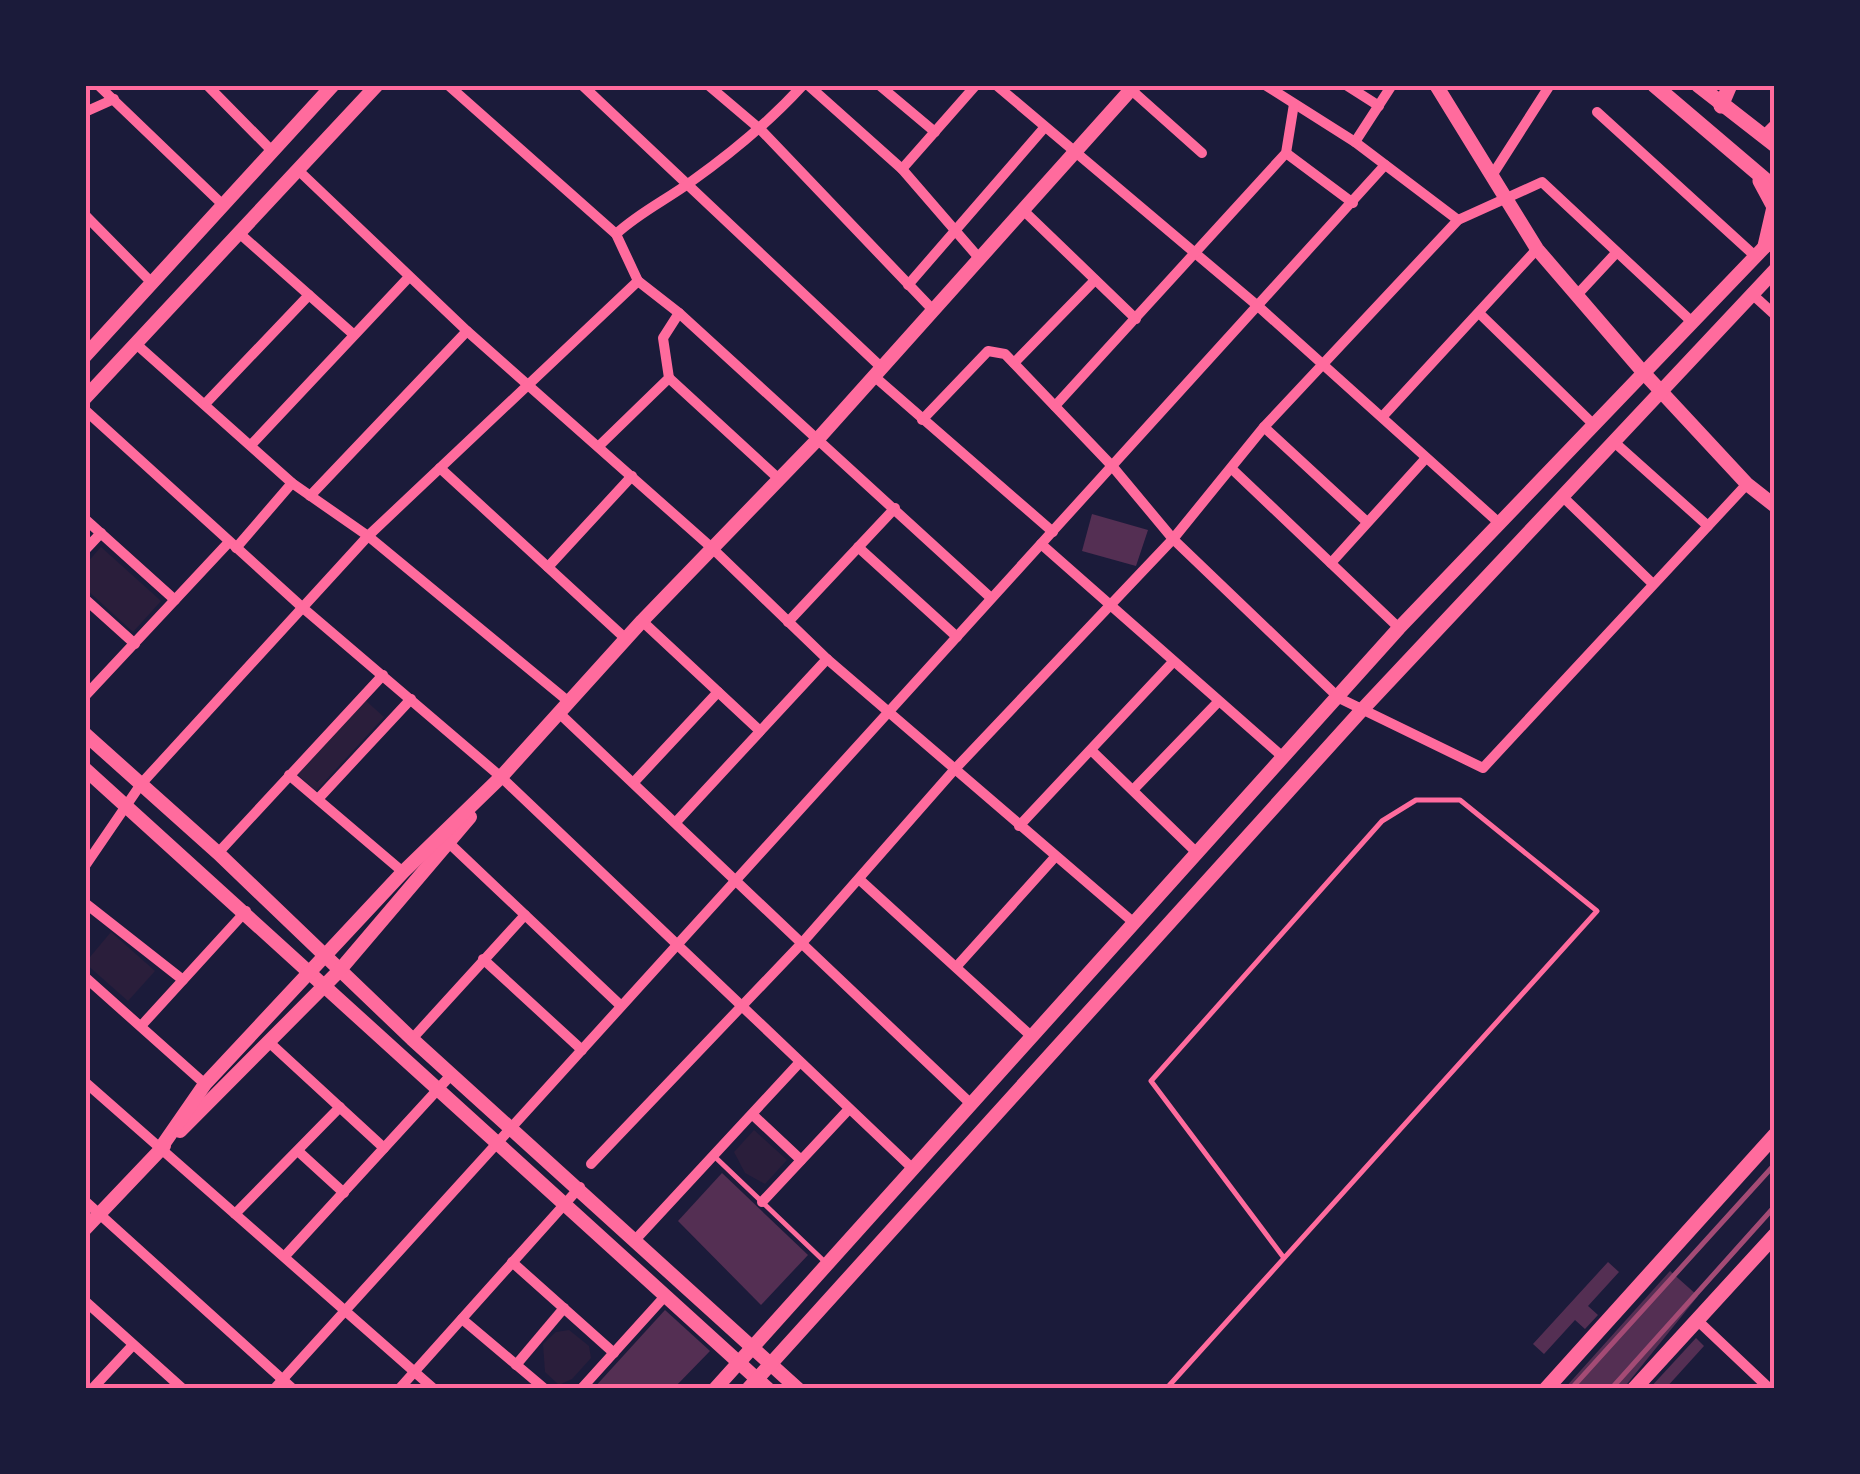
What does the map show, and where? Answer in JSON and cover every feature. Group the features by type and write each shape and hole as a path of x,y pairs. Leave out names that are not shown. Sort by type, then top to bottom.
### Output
{"main road":[{"path":"85,356 333,85"},
{"path":"85,398 378,85"},
{"path":"1436,85 1537,249 1642,371 1747,484 1775,506"},
{"path":"1654,85 1775,188"},
{"path":"1698,85 1769,140"},
{"path":"1721,106 1730,85"},
{"path":"85,1229 340,971 564,707 817,440 1131,86"},
{"path":"715,1389 910,1167 1339,698 1398,628 1765,246 1774,207 1752,170"},
{"path":"85,769 246,911 437,1090 566,1202 739,1362 758,1386 770,1363 1360,712 1775,270"},
{"path":"85,734 218,853 412,1039 798,1389"},
{"path":"160,1150 205,1084 402,872 502,777"},
{"path":"1546,1389 1775,1126"},
{"path":"1742,1167 1775,1135"},
{"path":"1634,1389 1774,1237"}],"street":[{"path":"98,85 223,205"},
{"path":"207,85 272,151"},
{"path":"448,85 616,234 638,282 679,314 992,598"},
{"path":"582,85 688,184 922,420 1053,532"},
{"path":"708,85 760,130 932,310"},
{"path":"616,234 640,211 688,184 760,130 805,85 902,169 979,258"},
{"path":"878,85 935,132"},
{"path":"902,169 976,85"},
{"path":"996,85 1260,307 1498,522"},
{"path":"1264,85 1355,142 1458,220"},
{"path":"1346,85 1379,106"},
{"path":"1355,142 1392,85"},
{"path":"1493,174 1550,85"},
{"path":"1131,86 1202,153"},
{"path":"85,112 114,99"},
{"path":"1055,406 1286,153 1294,104"},
{"path":"1597,112 1765,246"},
{"path":"1769,140 1775,124"},
{"path":"908,285 1044,128"},
{"path":"1286,153 1353,202"},
{"path":"279,1384 498,1144 619,1004 1386,165"},
{"path":"298,170 466,331 712,548 828,660 1133,922"},
{"path":"591,1164 802,944 954,770 1173,540 1264,427 1458,220 1542,182 1691,321"},
{"path":"1024,211 1136,320"},
{"path":"85,216 152,283"},
{"path":"239,233 352,334"},
{"path":"1383,416 1537,249"},
{"path":"1576,296 1616,253"},
{"path":"250,445 409,277"},
{"path":"1014,362 1094,280"},
{"path":"85,866 142,784 368,536 525,384 638,282"},
{"path":"1752,294 1775,315"},
{"path":"206,403 310,295"},
{"path":"1479,313 1594,424"},
{"path":"679,314 663,338 668,378 780,480"},
{"path":"310,496 466,331"},
{"path":"136,343 292,483 368,536 564,707 635,782 970,1103"},
{"path":"922,420 988,351 1005,354 1113,467 1173,540 1339,698 1360,712 1482,768 1747,484"},
{"path":"599,446 668,378"},
{"path":"85,410 303,608 502,777 674,946 910,1167"},
{"path":"1264,427 1367,522"},
{"path":"1613,441 1708,526"},
{"path":"1331,562 1426,458"},
{"path":"440,468 626,639"},
{"path":"1233,470 1398,628"},
{"path":"548,567 632,476"},
{"path":"85,696 292,483"},
{"path":"1562,496 1654,584"},
{"path":"788,622 895,508"},
{"path":"85,519 175,600"},
{"path":"85,550 101,533"},
{"path":"1041,544 1284,758"},
{"path":"858,547 956,638"},
{"path":"85,600 135,644"},
{"path":"642,621 760,732"},
{"path":"677,821 828,660"},
{"path":"1019,826 1172,663"},
{"path":"218,853 383,675"},
{"path":"635,782 718,692"},
{"path":"318,799 411,699"},
{"path":"1133,790 1218,702"},
{"path":"1092,750 1196,852"},
{"path":"290,776 402,872"},
{"path":"450,844 619,1004"},
{"path":"958,966 1055,857"},
{"path":"860,880 1031,1036"},
{"path":"85,903 183,980"},
{"path":"140,1026 246,911"},
{"path":"412,1039 525,915"},
{"path":"483,959 582,1050"},
{"path":"85,977 205,1084"},
{"path":"271,1044 384,1148"},
{"path":"636,1239 800,1062"},
{"path":"285,1256 451,1074"},
{"path":"85,1082 434,1389"},
{"path":"235,1214 340,1107"},
{"path":"762,1202 849,1109"},
{"path":"753,1115 802,1160"},
{"path":"298,1150 344,1193"},
{"path":"399,1389 580,1188"},
{"path":"85,1201 279,1384 293,1389"},
{"path":"512,1262 614,1352"},
{"path":"581,1389 666,1295"},
{"path":"85,1300 183,1389"},
{"path":"516,1365 564,1308"},
{"path":"462,1320 546,1389"},
{"path":"1697,1320 1770,1389"},
{"path":"92,1389 133,1345"}],"lane":[{"path":"1166,1389 1284,1258 1597,910 1460,800 1416,800 1382,821 1151,1080 1284,1258"},
{"path":"714,1156 826,1263"}],"shaded area":[{"path":"101,547 161,601 133,632 85,588 85,565"},
{"path":"365,700 384,717 316,791 297,774"},
{"path":"111,932 155,971 128,1001 85,963"},
{"path":"754,1130 787,1160 765,1184 745,1173 734,1152"},
{"path":"569,1330 589,1346 591,1358 572,1379 559,1385 545,1372 543,1344 556,1332"}],"building":[{"path":"1092,514 1148,530 1136,566 1082,551"},
{"path":"722,1173 808,1255 761,1305 678,1221"},
{"path":"1608,1262 1619,1272 1588,1306 1598,1315 1585,1329 1575,1320 1544,1354 1533,1344"},
{"path":"1670,1271 1698,1296 1623,1389 1564,1389"},
{"path":"665,1310 710,1351 673,1389 593,1389"},
{"path":"1696,1338 1704,1346 1665,1389 1649,1389"}],"railway":[{"path":"1571,1389 1775,1164"},
{"path":"1611,1389 1775,1206"}]}
